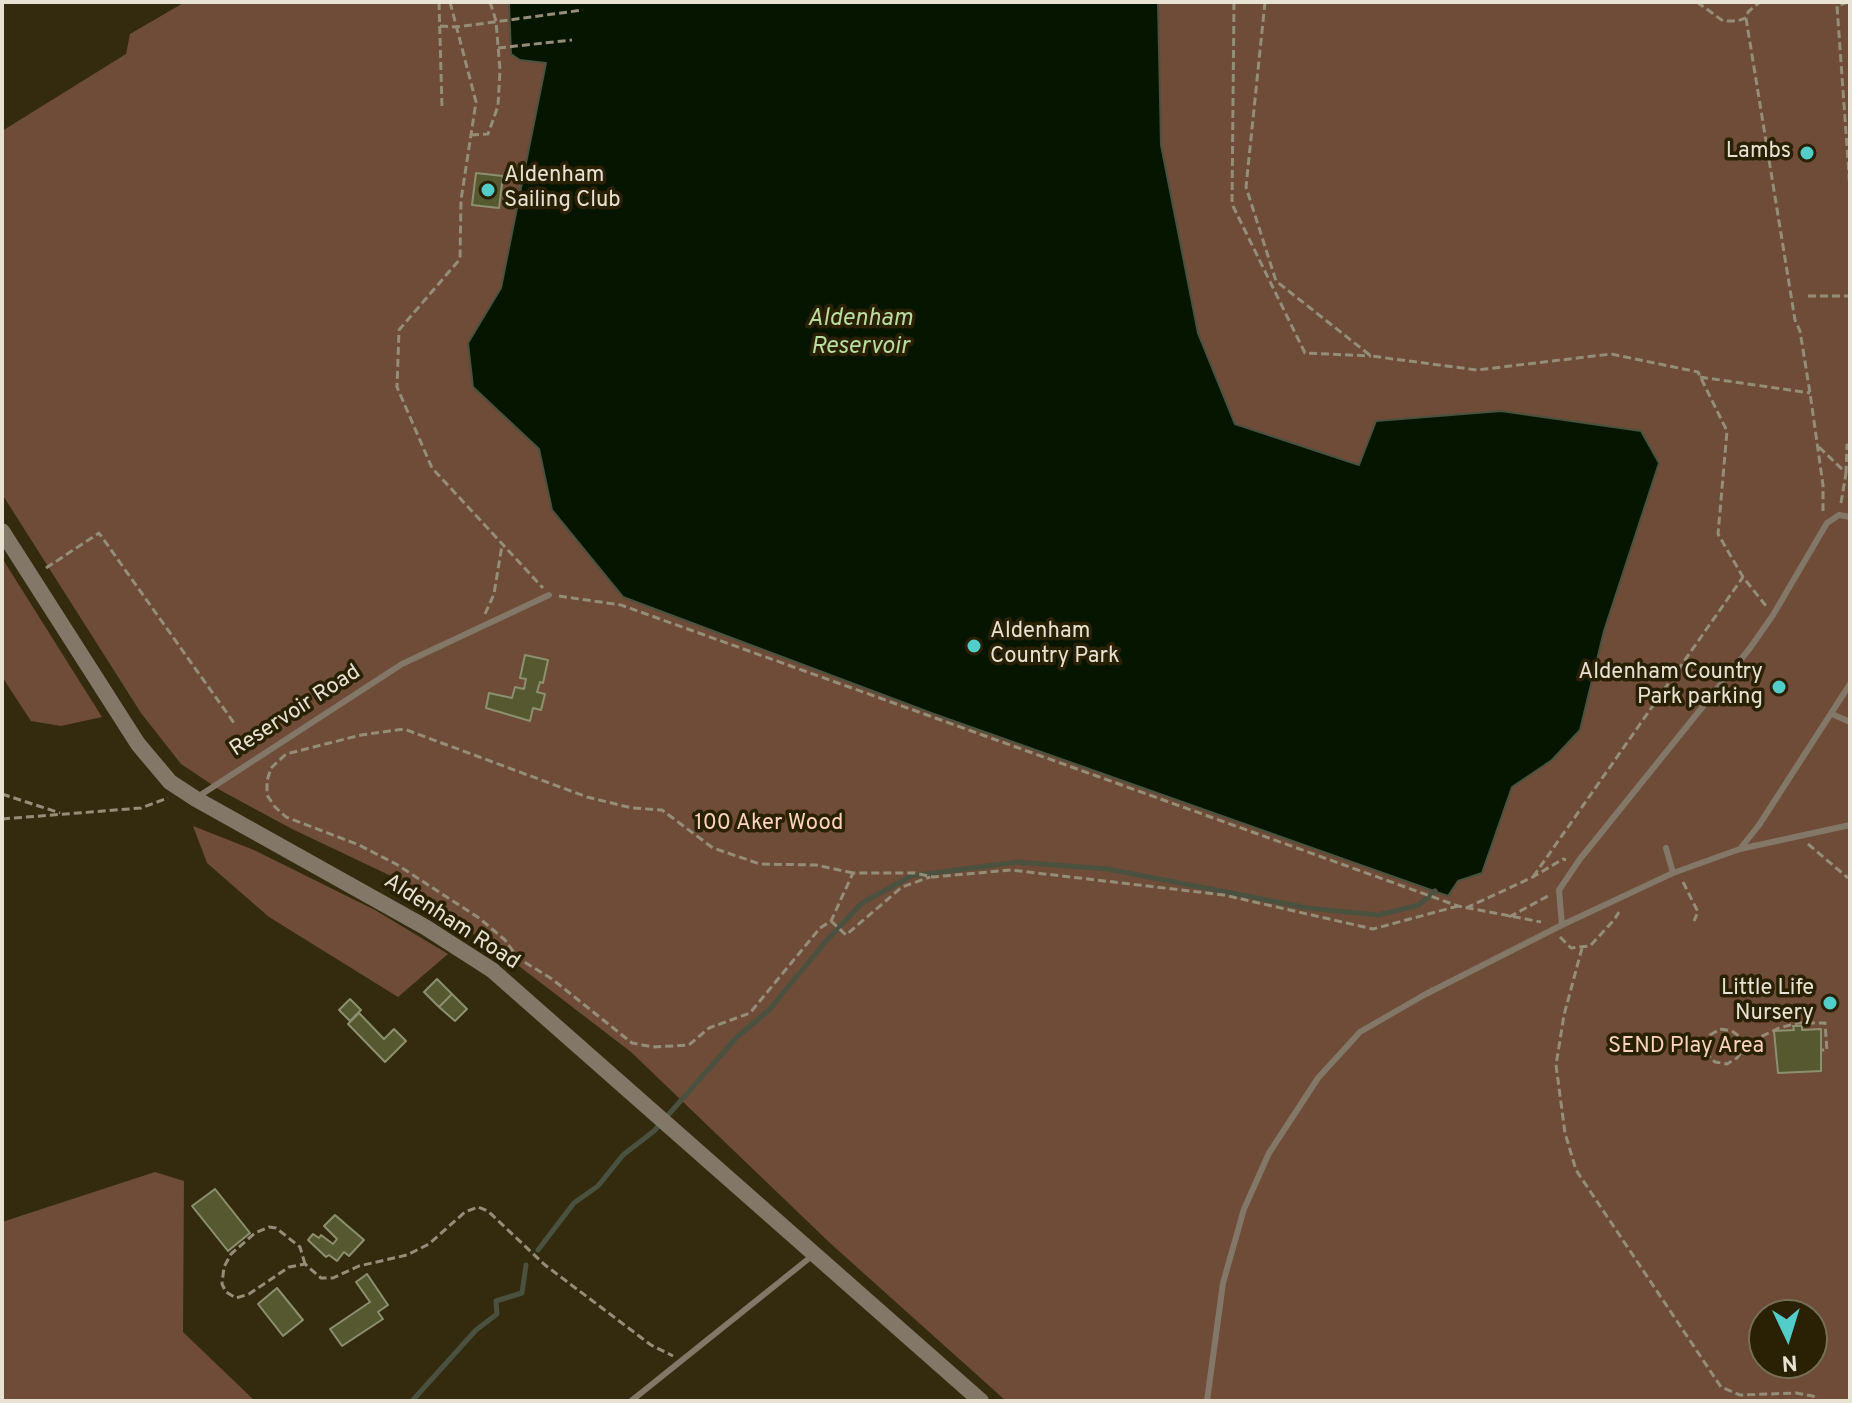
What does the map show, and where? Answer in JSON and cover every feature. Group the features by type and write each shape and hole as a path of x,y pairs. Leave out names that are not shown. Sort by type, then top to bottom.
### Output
{"street":[{"name":"Aldenham Road","path":"2,531 138,744 170,782 202,794 492,970 981,1401"}],"lane":[{"path":"1558,927 1559,890 1577,864 1750,648 1827,523 1839,515 1850,517"},
{"name":"Reservoir Road","path":"202,794 402,664 549,595"},
{"path":"1740,849 1759,825 1850,684"},
{"path":"1832,714 1850,722"},
{"path":"1207,1401 1223,1283 1244,1209 1269,1153 1318,1078 1360,1032 1424,995 1558,927 1676,872 1740,849 1850,825"},
{"path":"1666,848 1676,872"},
{"path":"631,1401 814,1254"}],"path":[{"path":"439,2 442,107"},
{"path":"450,2 476,102 461,200 460,259 399,330 397,387 432,468 549,595 621,605 1458,906 1558,927 1564,943 1571,948 1590,946 1614,920 1628,894"},
{"path":"471,135 488,134 501,87 496,21 490,2"},
{"path":"1234,2 1232,204 1305,353 1371,356 1477,370 1611,354 1698,372 1727,431 1718,534 1743,577 1773,615"},
{"path":"1265,2 1246,187 1276,281 1371,356"},
{"path":"1697,2 1723,21 1746,18"},
{"path":"1760,2 1748,12 1746,18 1818,446 1823,485 1821,533"},
{"path":"1848,2 1837,6 1850,189"},
{"path":"440,26 457,27 583,10"},
{"path":"498,48 572,40"},
{"path":"1808,296 1850,296"},
{"path":"1700,377 1810,393"},
{"path":"1839,515 1843,483 1848,474 1847,445 1850,446"},
{"path":"1818,446 1848,474"},
{"path":"1843,483 1850,484"},
{"path":"32,578 99,533 234,723"},
{"path":"479,628 494,594 502,545"},
{"path":"1533,877 1743,577"},
{"path":"853,873 831,921 820,928 750,1013 709,1028 689,1045 653,1047 632,1043 552,979 518,958 505,940 479,918 396,864 359,845 286,817 267,795 267,781 271,768 286,754 361,735 404,729 587,797 632,808 662,810 713,848 760,864 816,865 853,873 915,873 933,877"},
{"path":"2,794 63,814"},
{"path":"2,819 141,808 170,797"},
{"path":"1799,836 1848,878"},
{"path":"1466,908 1533,877 1563,859 1577,864"},
{"path":"831,921 846,935 902,887 933,877 1011,870 1224,895 1373,929 1458,906"},
{"path":"1676,872 1698,912 1694,921"},
{"path":"1509,917 1559,890"},
{"path":"1582,948 1564,1015 1556,1065 1565,1133 1576,1170 1721,1387 1740,1395 1796,1393 1813,1396 1819,1401"},
{"path":"1748,1043 1732,1031 1720,1029 1710,1035 1707,1053 1715,1062 1727,1064 1737,1058 1748,1043 1779,1028 1798,1023 1825,1023 1827,1050 1822,1050"},
{"path":"305,1264 289,1267 249,1294 236,1298 226,1292 222,1284 224,1267 231,1254 255,1233 269,1227 276,1228 300,1247 305,1264 321,1278 333,1278 359,1266 407,1255 429,1244 465,1212 478,1207 488,1211 545,1265 651,1345 675,1357 692,1353"}],"green space":[{"name":"Aldenham Country Park","path":"185,2 1850,2 1850,1401 1006,1401 830,1243 631,1052 515,963 389,875 292,829 220,790 181,764 141,713 2,494 2,131 126,54 130,34"},
{"path":"2,558 102,717 61,726 31,721 8,686 2,676"},
{"path":"193,826 254,850 375,910 448,954 398,997 269,917 207,863"},
{"path":"155,1172 184,1181 183,1332 255,1401 2,1401 2,1222"}],"water":[{"name":"Aldenham Reservoir","path":"509,2 1158,2 1161,145 1198,333 1235,424 1359,465 1376,421 1501,411 1641,431 1659,463 1604,631 1580,730 1552,760 1512,787 1482,873 1458,881 1448,896 934,714 623,597 552,510 539,449 473,387 468,343 501,288 546,63 520,60 511,54"}],"building":[{"name":"Aldenham Sailing Club","path":"476,173 503,176 499,208 472,205"},
{"path":"525,655 548,660 543,683 540,682 537,692 545,694 541,710 533,708 530,721 486,708 489,693 512,698 515,687 524,689 526,679 520,678"},
{"path":"437,979 452,994 439,1007 424,992"},
{"path":"452,994 467,1009 455,1021 439,1007"},
{"path":"350,999 361,1010 350,1021 339,1010"},
{"path":"359,1013 384,1039 394,1029 406,1041 385,1062 348,1024"},
{"path":"1793,1026 1802,1026 1802,1030 1821,1029 1821,1071 1778,1073 1774,1031 1794,1030"},
{"path":"215,1189 250,1233 228,1251 192,1206"},
{"path":"335,1215 364,1240 349,1256 344,1252 337,1261 329,1255 326,1257 308,1240 313,1234 319,1238 321,1235 333,1244 337,1239 324,1226"},
{"path":"367,1274 388,1305 378,1312 383,1319 342,1346 330,1329 370,1302 356,1282"},
{"path":"277,1288 303,1320 283,1336 258,1304"}],"waterway":[{"path":"538,1250 574,1203 598,1186 623,1155 654,1131 737,1037 769,1010 862,903 911,876 1017,862 1108,869 1308,908 1378,915 1419,905 1435,891"},
{"path":"412,1401 476,1330 497,1314 496,1301 522,1293 526,1265"}],"place":[{"name":"Lambs","path":"1807,153"},
{"name":"Aldenham Sailing Club","path":"488,190"},
{"name":"Aldenham Country Park","path":"974,646"},
{"name":"Aldenham Country Park parking","path":"1779,687"},
{"name":"Little Life Nursery","path":"1830,1003"}],"park label":[{"name":"100 Aker Wood","path":"769,825"},
{"name":"SEND Play Area","path":"1686,1048"}]}
